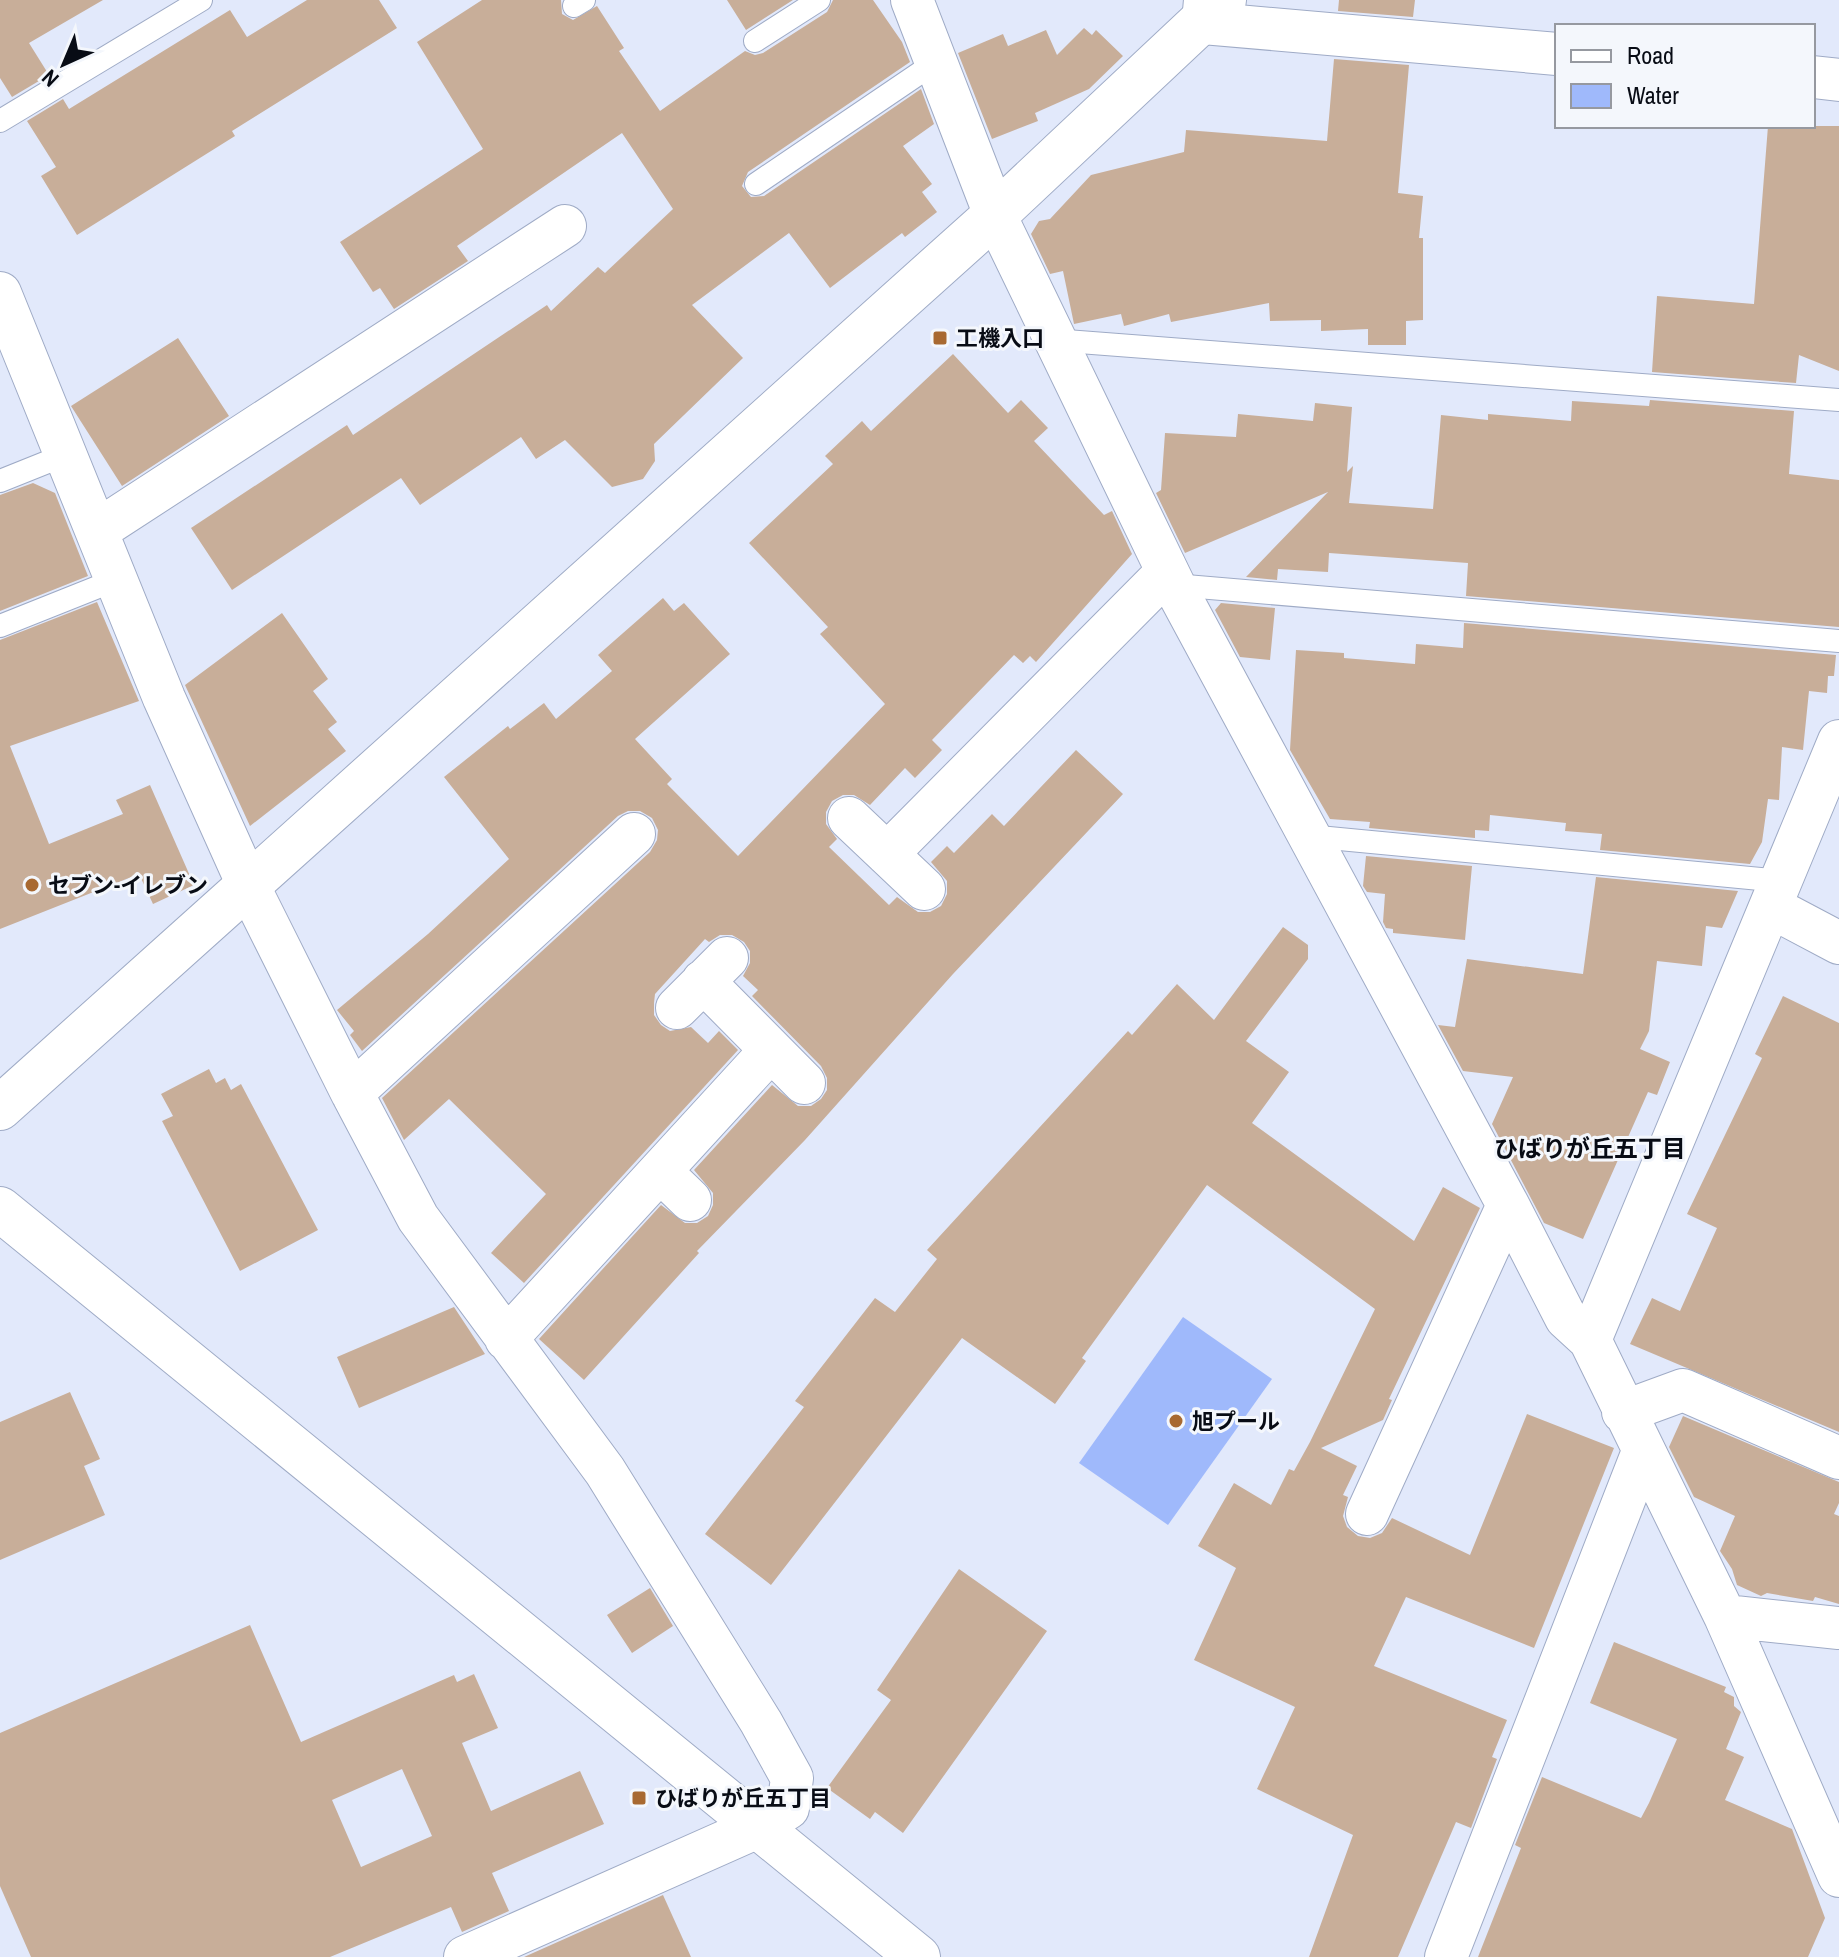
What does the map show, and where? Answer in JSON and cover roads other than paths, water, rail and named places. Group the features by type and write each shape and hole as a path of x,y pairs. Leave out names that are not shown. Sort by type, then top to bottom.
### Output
{"street":[{"path":"912,0 995,215 1170,578 1566,1318 1590,1340 1642,1454 1725,1616 1839,1876"},
{"path":"0,1108 995,215 1211,8 1555,54"},
{"path":"1815,77 1839,80"},
{"path":"98,530 565,226"},
{"path":"0,293 8,338 98,530 164,698 248,885 418,1218 605,1471 761,1722 792,1778 788,1808 760,1826 465,1957"},
{"path":"887,854 1170,578"},
{"path":"1590,1340 1839,741"},
{"path":"849,818 924,889"},
{"path":"352,1093 634,834"},
{"path":"1776,894 1839,943"},
{"path":"702,982 804,1083"},
{"path":"506,1339 771,1050"},
{"path":"660,1171 690,1200"},
{"path":"1367,1514 1508,1205"},
{"path":"0,1209 918,1957"},
{"path":"1623,1412 1683,1390 1839,1458"},
{"path":"1446,1957 1642,1454"},
{"path":"1725,1616 1839,1628"}],"lane":[{"path":"0,121 201,0"},
{"path":"755,41 819,0"},
{"path":"756,184 936,62"},
{"path":"1053,340 1839,400"},
{"path":"0,481 65,455"},
{"path":"1170,578 1839,641"},
{"path":"0,626 118,579"},
{"path":"1308,836 1776,894"}],"water":[{"name":"旭プール","path":"1183,1317 1272,1379 1168,1525 1079,1463"}],"place":[{"name":"工機入口","path":"940,338"},
{"name":"セブン-イレブン","path":"32,885"},
{"name":"旭プール","path":"1176,1421"},
{"name":"ひばりが丘五丁目","path":"639,1798"}],"district":[{"name":"ひばりが丘五丁目","path":"1590,1149"}]}
